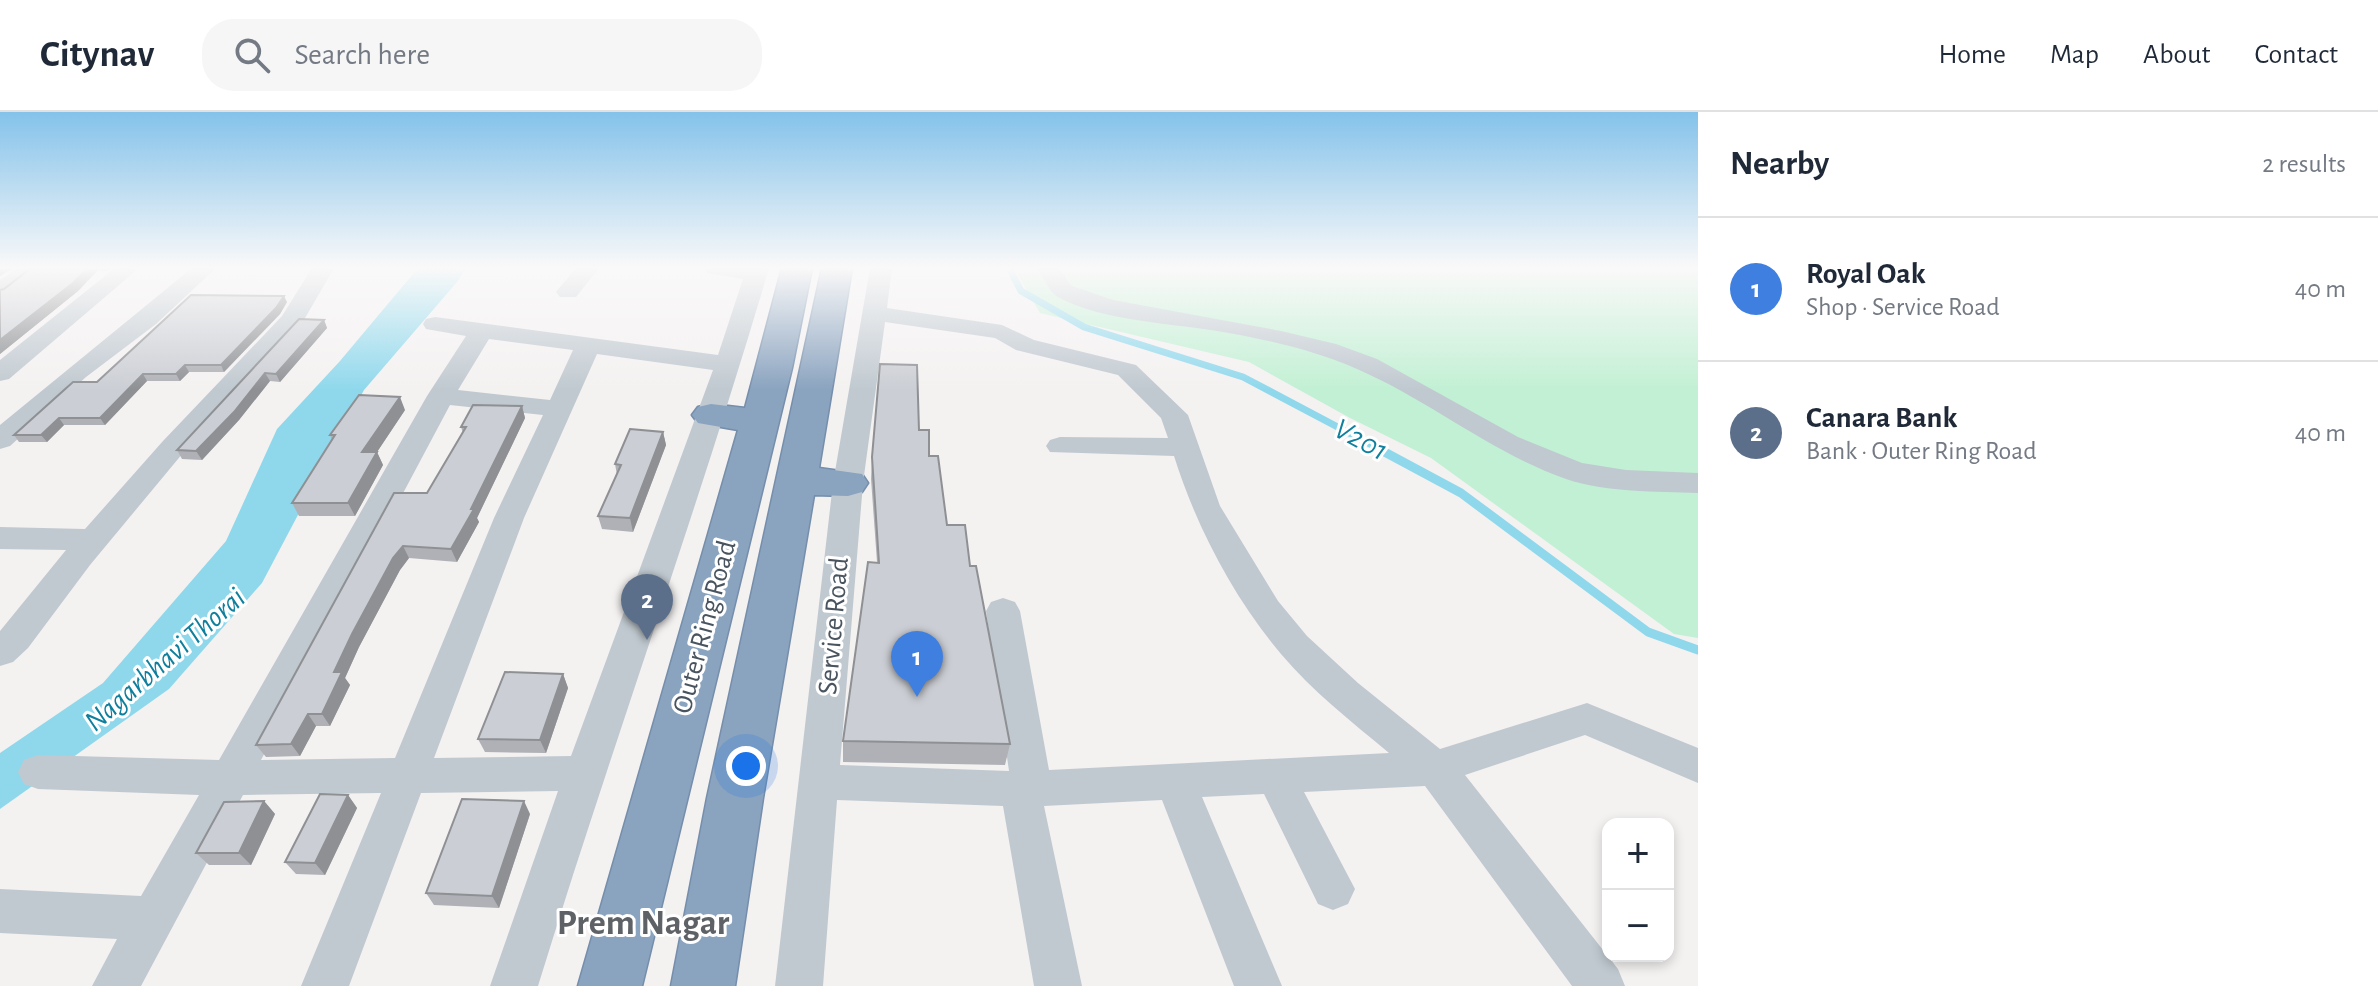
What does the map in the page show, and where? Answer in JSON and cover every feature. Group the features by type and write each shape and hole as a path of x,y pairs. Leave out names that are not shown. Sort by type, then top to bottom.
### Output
{"highway":[{"name":"Outer Ring Road","path":"610,986 760,421 767,309"},
{"name":"Outer Ring Road","path":"703,986 735,798 829,309"},
{"path":"711,415 760,421"},
{"path":"795,481 848,483"}],"street":[{"path":"0,373 78,309"},
{"path":"0,440 77,372 159,309"},
{"path":"0,652 16,638 173,447 292,320 299,309"},
{"path":"514,986 584,773 728,364 753,309"},
{"name":"Service Road","path":"799,986 848,483 877,309"},
{"path":"1122,309 1157,317 1211,323 1327,349 1368,364 1508,443 1576,472 1626,480 1698,483"},
{"path":"876,314 1002,332 1025,345 1127,370 1174,415 1205,506 1266,610 1295,646 1335,684 1435,768 1601,986"},
{"path":"435,324 728,364"},
{"path":"116,986 233,778 440,396 482,330"},
{"path":"325,986 509,518 589,344"},
{"path":"440,396 559,409"},
{"path":"1060,446 1185,447"},
{"path":"0,538 94,540"},
{"path":"1003,611 1026,788 1058,986"},
{"path":"820,782 1026,788 1435,768 1587,719 1698,766"},
{"path":"38,772 233,778 584,773"},
{"path":"1274,774 1333,889"},
{"path":"1175,781 1258,986"},
{"path":"0,911 154,919"}],"green space":[{"path":"1038,309 1698,309 1698,638 1674,634 1431,458 1350,418 1249,362 1040,313"}],"water":[{"name":"Nagarbhavi Thorai","path":"384,309 434,309 364,390 262,583 169,689 0,809 0,753 103,683 226,541 277,429"}],"building":[{"path":"0,309 40,309 0,340"},
{"path":"176,309 275,309 221,365 185,365 176,374 143,374 100,418 59,418 41,435 14,435 73,382 97,382"},
{"path":"299,319 324,320 276,374 265,373 234,412 196,451 177,450"},
{"path":"880,364 917,365 919,430 929,430 929,456 938,456 947,525 965,525 970,566 976,566 1010,744 843,741 868,562 879,563 872,457"},
{"path":"359,395 400,397 362,452 377,452 348,503 292,503 335,435 330,435"},
{"path":"473,405 522,406 471,509 474,509 451,549 403,546 393,558 352,634 334,672 342,672 322,714 308,714 291,744 256,745 394,493 427,493 466,427 461,427"},
{"path":"630,429 663,432 630,518 598,516 621,465 615,464"},
{"path":"505,672 563,674 540,740 478,739"},
{"path":"320,794 348,795 315,863 285,862"},
{"path":"462,799 524,801 492,896 426,893"},
{"path":"264,801 239,853 196,853 224,802"}],"waterway":[{"name":"V201","path":"1052,309 1084,327 1243,377 1383,451"},
{"name":"V201","path":"1379,449 1461,493 1648,632 1698,650"}],"place":[{"name":"Canara Bank","path":"647,640"},
{"name":"Royal Oak","path":"917,697"}],"district":[{"name":"Prem Nagar","path":"643,923"}]}
